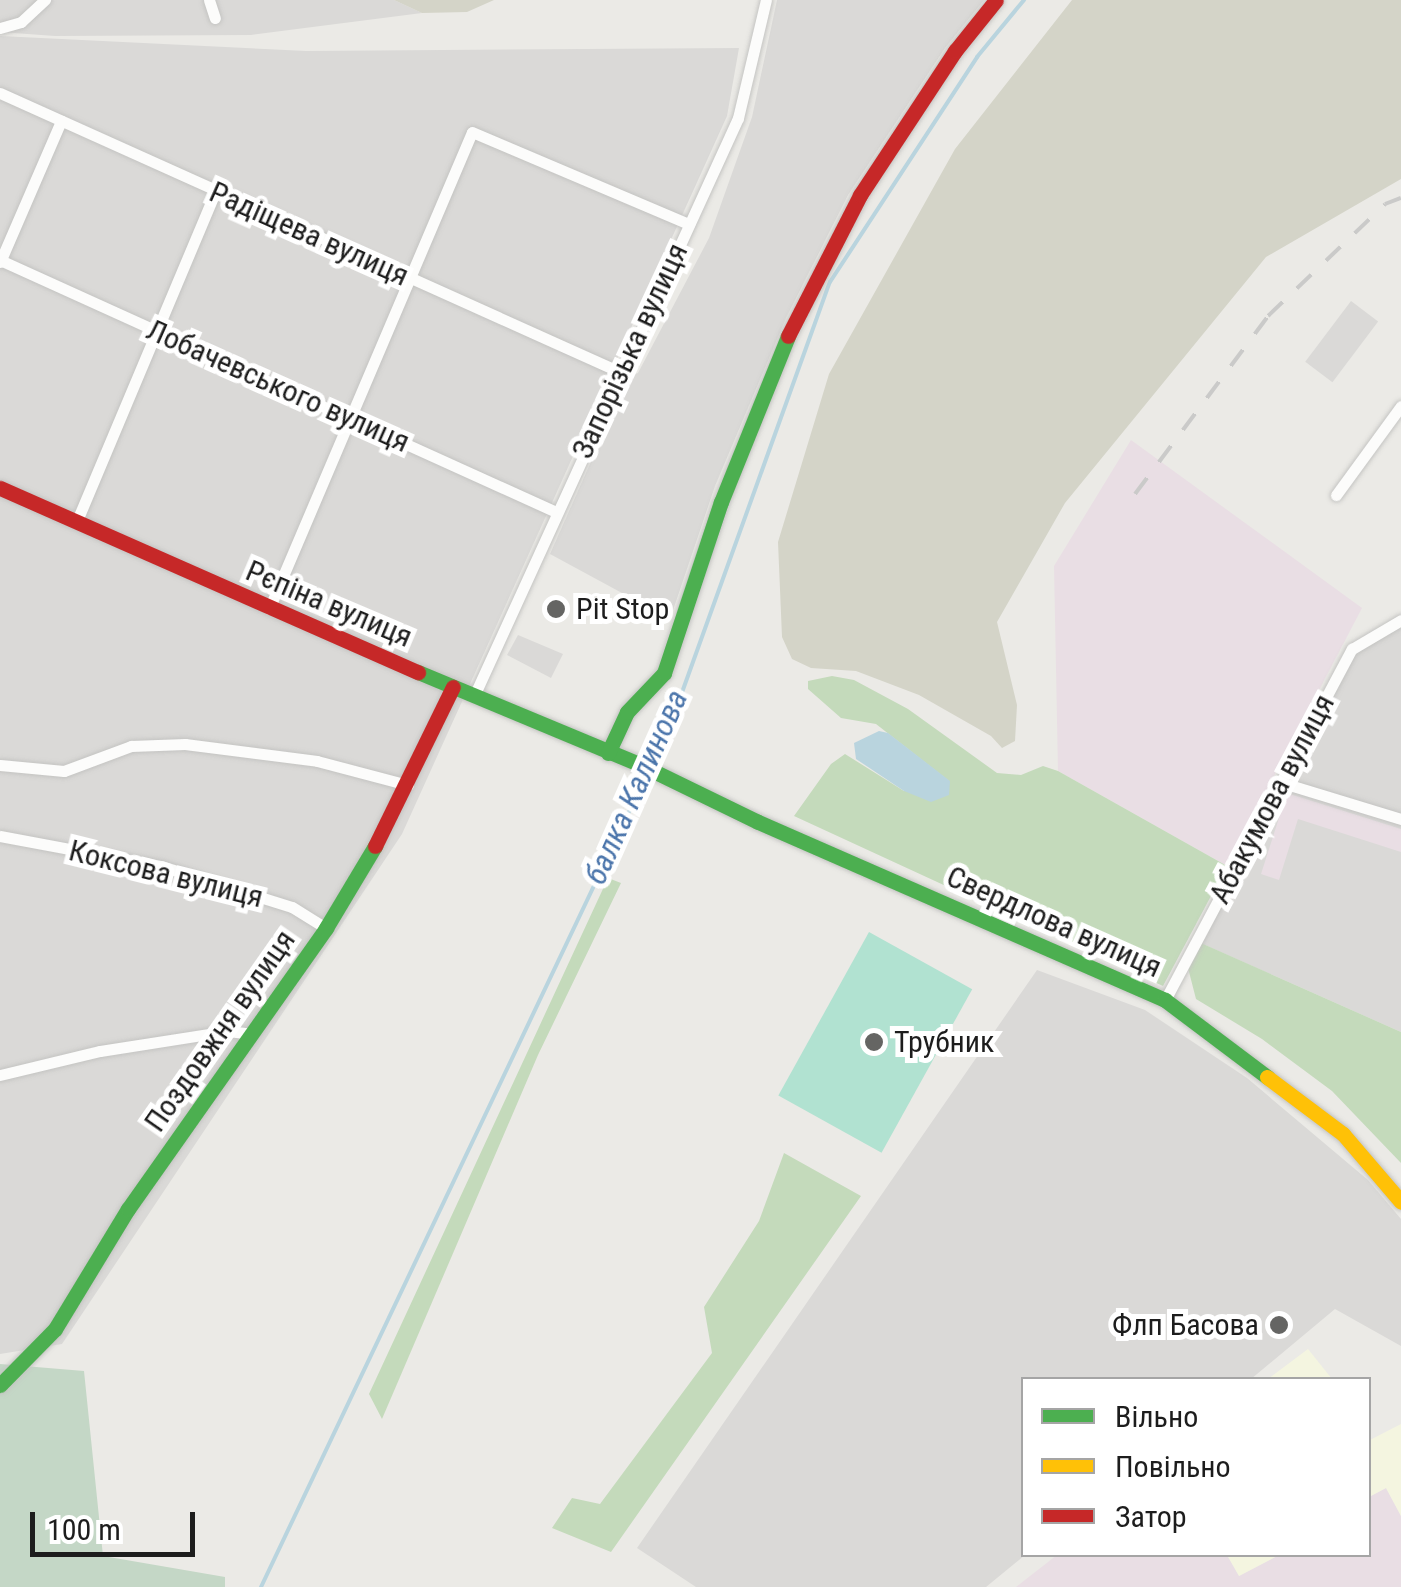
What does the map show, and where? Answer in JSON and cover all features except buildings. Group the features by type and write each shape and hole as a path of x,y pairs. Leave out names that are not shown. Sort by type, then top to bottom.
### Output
{"street":[{"path":"0,28 21,22 45,0"},
{"path":"209,0 215,18"},
{"name":"Запорізька вулиця","path":"474,696 738,118 766,0"},
{"path":"608,753 626,712 664,673 721,502 785,342 860,195 955,50 996,0"},
{"name":"Радіщева вулиця","path":"0,93 620,372"},
{"path":"0,261 60,121"},
{"path":"269,609 472,132 689,224"},
{"path":"76,523 216,192"},
{"name":"Лобачевського вулиця","path":"0,261 556,512"},
{"path":"1336,495 1401,406"},
{"name":"Рєпіна вулиця","path":"0,488 269,609 638,764"},
{"name":"Абакумова вулиця","path":"1165,1000 1352,650 1401,620"},
{"name":"Поздовжня вулиця","path":"1,1382 55,1329 128,1209 326,928 408,785 453,687"},
{"path":"0,765 64,771 132,746 185,744 316,761 408,785"},
{"name":"Свердлова вулиця","path":"638,764 758,822 1165,1000 1343,1134 1401,1202"},
{"path":"1280,782 1401,818"},
{"name":"Коксова вулиця","path":"0,836 161,866 292,906 326,928"},
{"path":"0,1074 118,1048 228,1031 252,1034"}],"shaded area":[{"path":"0,0 394,0 422,13 251,35 55,36 0,32"},
{"path":"394,0 494,0 467,12 422,13"},
{"path":"777,0 984,0 945,48 848,195 786,318 715,486 670,619 550,554 629,376 638,373 709,238 752,117"},
{"path":"1072,0 1401,0 1401,179 1266,257 1065,503 997,622 1017,705 1015,741 1002,748 991,736 919,695 856,671 811,668 792,659 782,637 778,542 829,374 955,149"},
{"path":"0,36 306,51 739,48 727,116 402,834 62,1344 0,1354"},
{"path":"1351,301 1378,321 1332,382 1305,362"},
{"path":"1131,440 1362,608 1227,866 1058,771 1054,566"},
{"path":"1401,620 1401,1032 1196,941 1352,649"},
{"path":"518,635 563,654 551,678 507,655"},
{"path":"1287,793 1401,829 1401,852 1298,819 1279,880 1261,874"},
{"path":"1037,970 1145,1010 1247,1078 1368,1180 1401,1219 1401,1346 1335,1309 1253,1377 1021,1377 1023,1557 986,1587 696,1587 637,1548"},
{"path":"1308,1349 1330,1377 1271,1377"},
{"path":"0,1364 84,1371 103,1556 225,1577 225,1587 0,1587"},
{"path":"1401,1424 1401,1516 1386,1488 1371,1496 1371,1439"},
{"path":"1386,1488 1401,1516 1401,1587 1016,1587 1054,1557 1228,1557 1239,1576 1275,1557 1371,1557 1371,1496"},
{"path":"1228,1557 1275,1557 1239,1576"}],"green space":[{"path":"832,676 854,680 908,709 997,773 1021,775 1043,766 1058,771 1227,866 1163,986 794,816 831,764 845,754 904,791 949,781 876,724 841,718 808,689 808,681"},
{"path":"608,878 621,883 538,1055 382,1419 369,1394"},
{"name":"Трубник","path":"869,932 972,989 882,1153 778,1096"},
{"path":"1201,943 1401,1032 1401,1163 1332,1091 1262,1039 1196,999 1188,968"},
{"path":"784,1153 861,1196 611,1552 552,1528 572,1498 600,1504 712,1353 704,1307 759,1221"}],"water":[{"path":"879,731 888,733 950,781 949,795 931,802 904,791 856,759 854,743"}],"waterway":[{"name":"балка Калинова","path":"651,765 680,698 830,282 977,57 1024,0"},
{"name":"балка Калинова","path":"261,1587 647,774"}],"railway":[{"path":"1135,494 1268,316 1385,204 1401,198"}],"traffic: fast":[{"path":"608,753 627,712 664,673 721,502 788,336"},
{"path":"418,672 639,764 758,822 1165,1000 1267,1077"},
{"path":"0,1385 55,1329 128,1209 326,928 375,846"}],"traffic: slow":[{"path":"1267,1077 1343,1134 1401,1202"}],"traffic: jam":[{"path":"788,336 860,195 955,51 996,0"},
{"path":"0,488 418,672"},
{"path":"375,846 453,687"}],"place":[{"name":"Pit Stop","path":"556,609"},
{"name":"Трубник","path":"874,1042"},
{"name":"Флп Басова","path":"1279,1325"}]}
